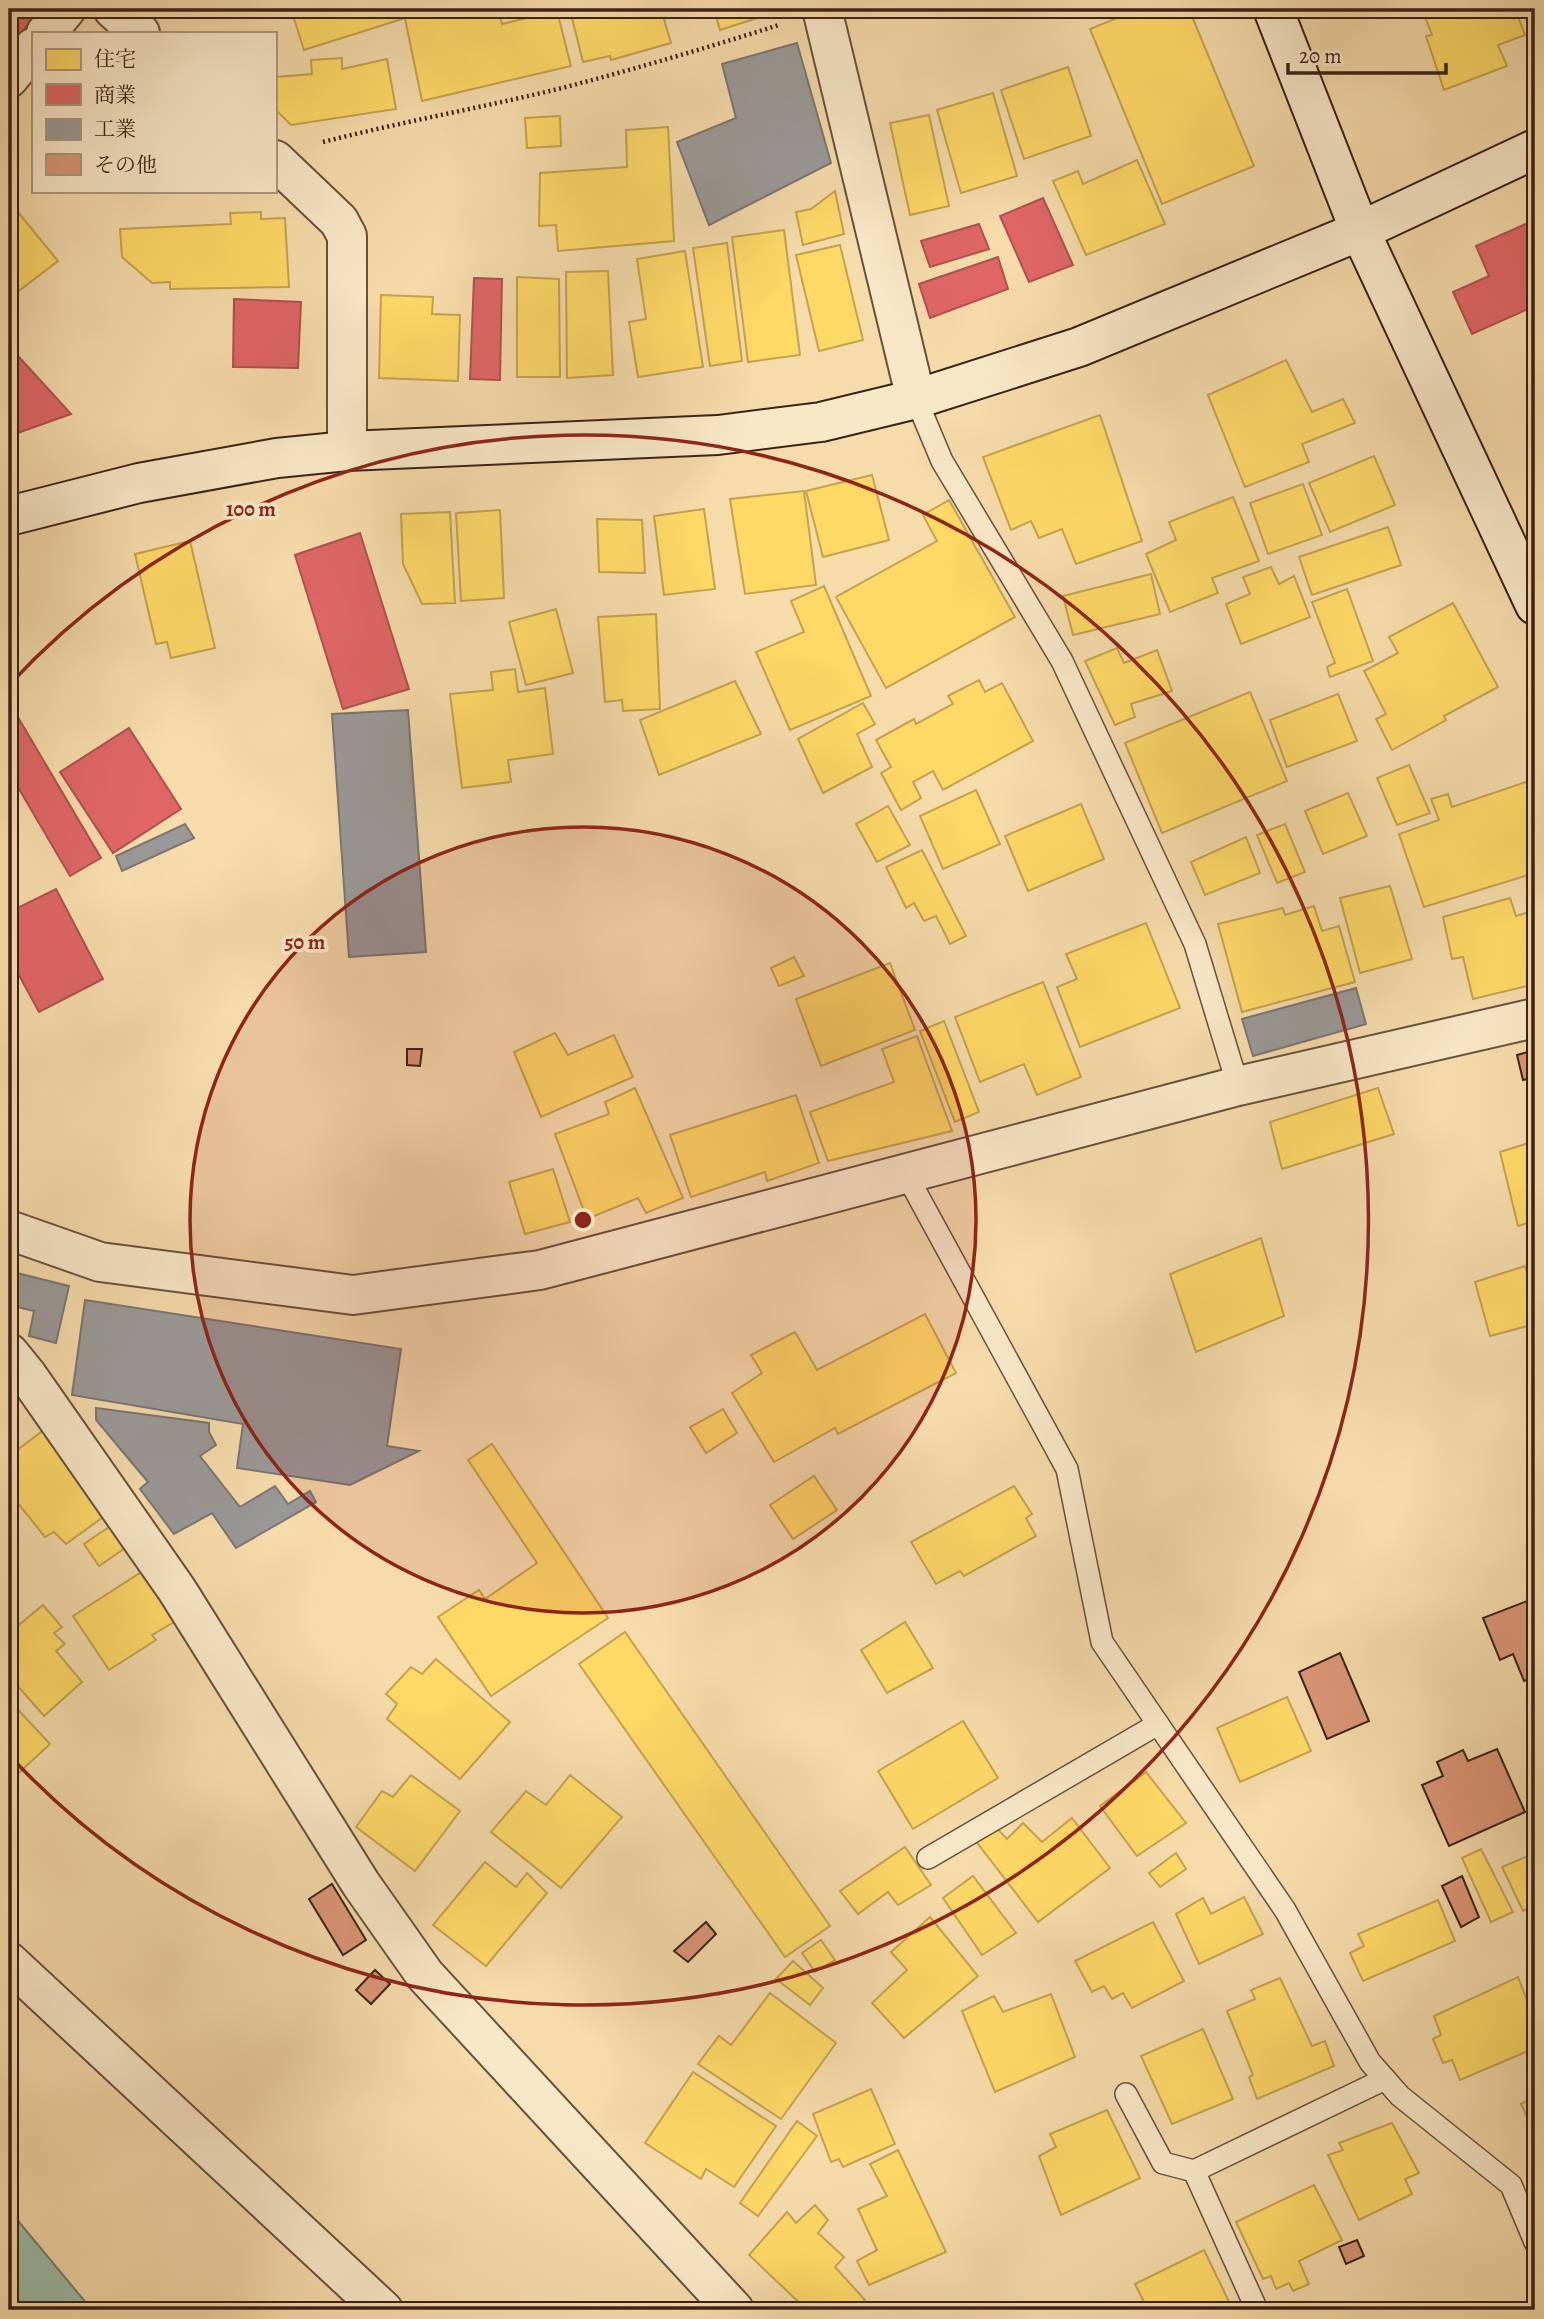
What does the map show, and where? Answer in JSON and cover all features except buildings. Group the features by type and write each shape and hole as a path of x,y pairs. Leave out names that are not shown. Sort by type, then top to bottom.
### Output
{"street":[{"path":"47,32 66,9"},
{"path":"113,9 139,32"},
{"path":"1273,9 1360,231 1535,605"},
{"path":"823,10 916,399"},
{"path":"9,78 32,49"},
{"path":"9,516 49,503 214,468 347,451 718,435 821,422 916,399 1079,348 1360,231 1535,149"},
{"path":"276,161 339,221 347,236 347,451"},
{"path":"9,1230 100,1262 353,1295 540,1270 1238,1086 1535,1018"},
{"path":"9,1353 177,1590 361,1884 425,1975 734,2310"},
{"path":"9,1962 383,2310"}],"lane":[{"path":"916,399 942,461 1068,673 1195,944 1238,1086"},
{"path":"906,1174 1067,1468 1102,1642 1284,1910 1370,2063 1400,2096 1511,2185 1535,2242"},
{"path":"928,1858 1158,1724"},
{"path":"1126,2094 1163,2162 1194,2171 1385,2079"},
{"path":"1194,2171 1257,2310"}],"path":[{"path":"313,145 401,121 555,89 672,59 823,10"}],"shaded area":[{"path":"9,2210 92,2310 9,2310"}]}
